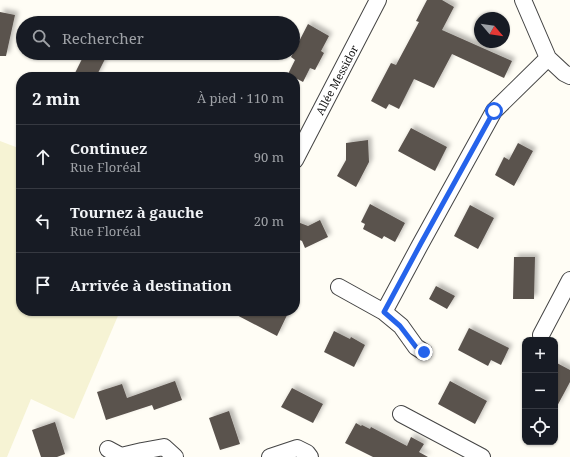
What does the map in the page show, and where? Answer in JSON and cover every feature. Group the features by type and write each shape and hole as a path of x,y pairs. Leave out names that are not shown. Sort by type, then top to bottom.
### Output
{"street":[{"name":"Allée Messidor","path":"300,150 378,0"},
{"path":"523,0 548,58 564,74 570,76"},
{"path":"384,312 494,111 548,58"},
{"path":"541,335 570,280"},
{"path":"339,287 384,312 400,326 416,347 424,352"},
{"path":"401,414 482,457"},
{"path":"108,450 122,456 164,447 176,457"},
{"path":"270,457 296,448 307,453 310,457"}],"shaded area":[{"path":"0,141 16,147 16,316 118,316 74,419 31,399 7,457 0,457"}],"building":[{"path":"427,0 442,0 454,7 442,30 474,44 474,48 483,48 512,61 504,78 452,54 434,88 414,79 399,109 389,104 386,109 371,101 391,63 396,65 419,22 416,21"},
{"path":"0,12 15,15 6,56 0,56"},
{"path":"308,24 329,36 321,51 324,53 315,70 310,68 303,82 300,80 300,72 289,72 295,60 300,60 300,40"},
{"path":"82,60 104,60 98,72 76,72"},
{"path":"411,128 447,147 435,171 398,151"},
{"path":"368,140 369,162 356,187 337,176 346,160 346,143"},
{"path":"518,143 533,151 514,186 495,175 504,157 509,160"},
{"path":"370,204 405,223 395,242 384,236 382,239 363,229 365,224 361,222"},
{"path":"470,205 494,218 478,249 454,236"},
{"path":"320,220 328,237 305,248 302,241 300,240 300,223 308,226"},
{"path":"514,257 535,257 534,299 513,299"},
{"path":"436,286 455,296 447,309 429,299"},
{"path":"239,316 287,316 277,336"},
{"path":"469,328 509,348 501,365 491,360 488,366 458,350"},
{"path":"334,331 350,339 351,337 365,345 354,367 324,352"},
{"path":"558,364 570,370 570,382 558,404"},
{"path":"175,381 182,400 154,410 152,405 106,420 97,392 122,384 127,398"},
{"path":"450,381 487,401 475,424 438,404"},
{"path":"292,388 323,404 313,423 281,407"},
{"path":"229,411 240,444 220,450 209,418"},
{"path":"55,422 65,454 57,457 41,457 32,430"},
{"path":"356,423 370,429 371,427 407,446 411,437 424,444 419,452 428,457 373,457 345,443"}],"route":[{"path":"424,352 416,347 400,326 384,312 494,111"}]}
